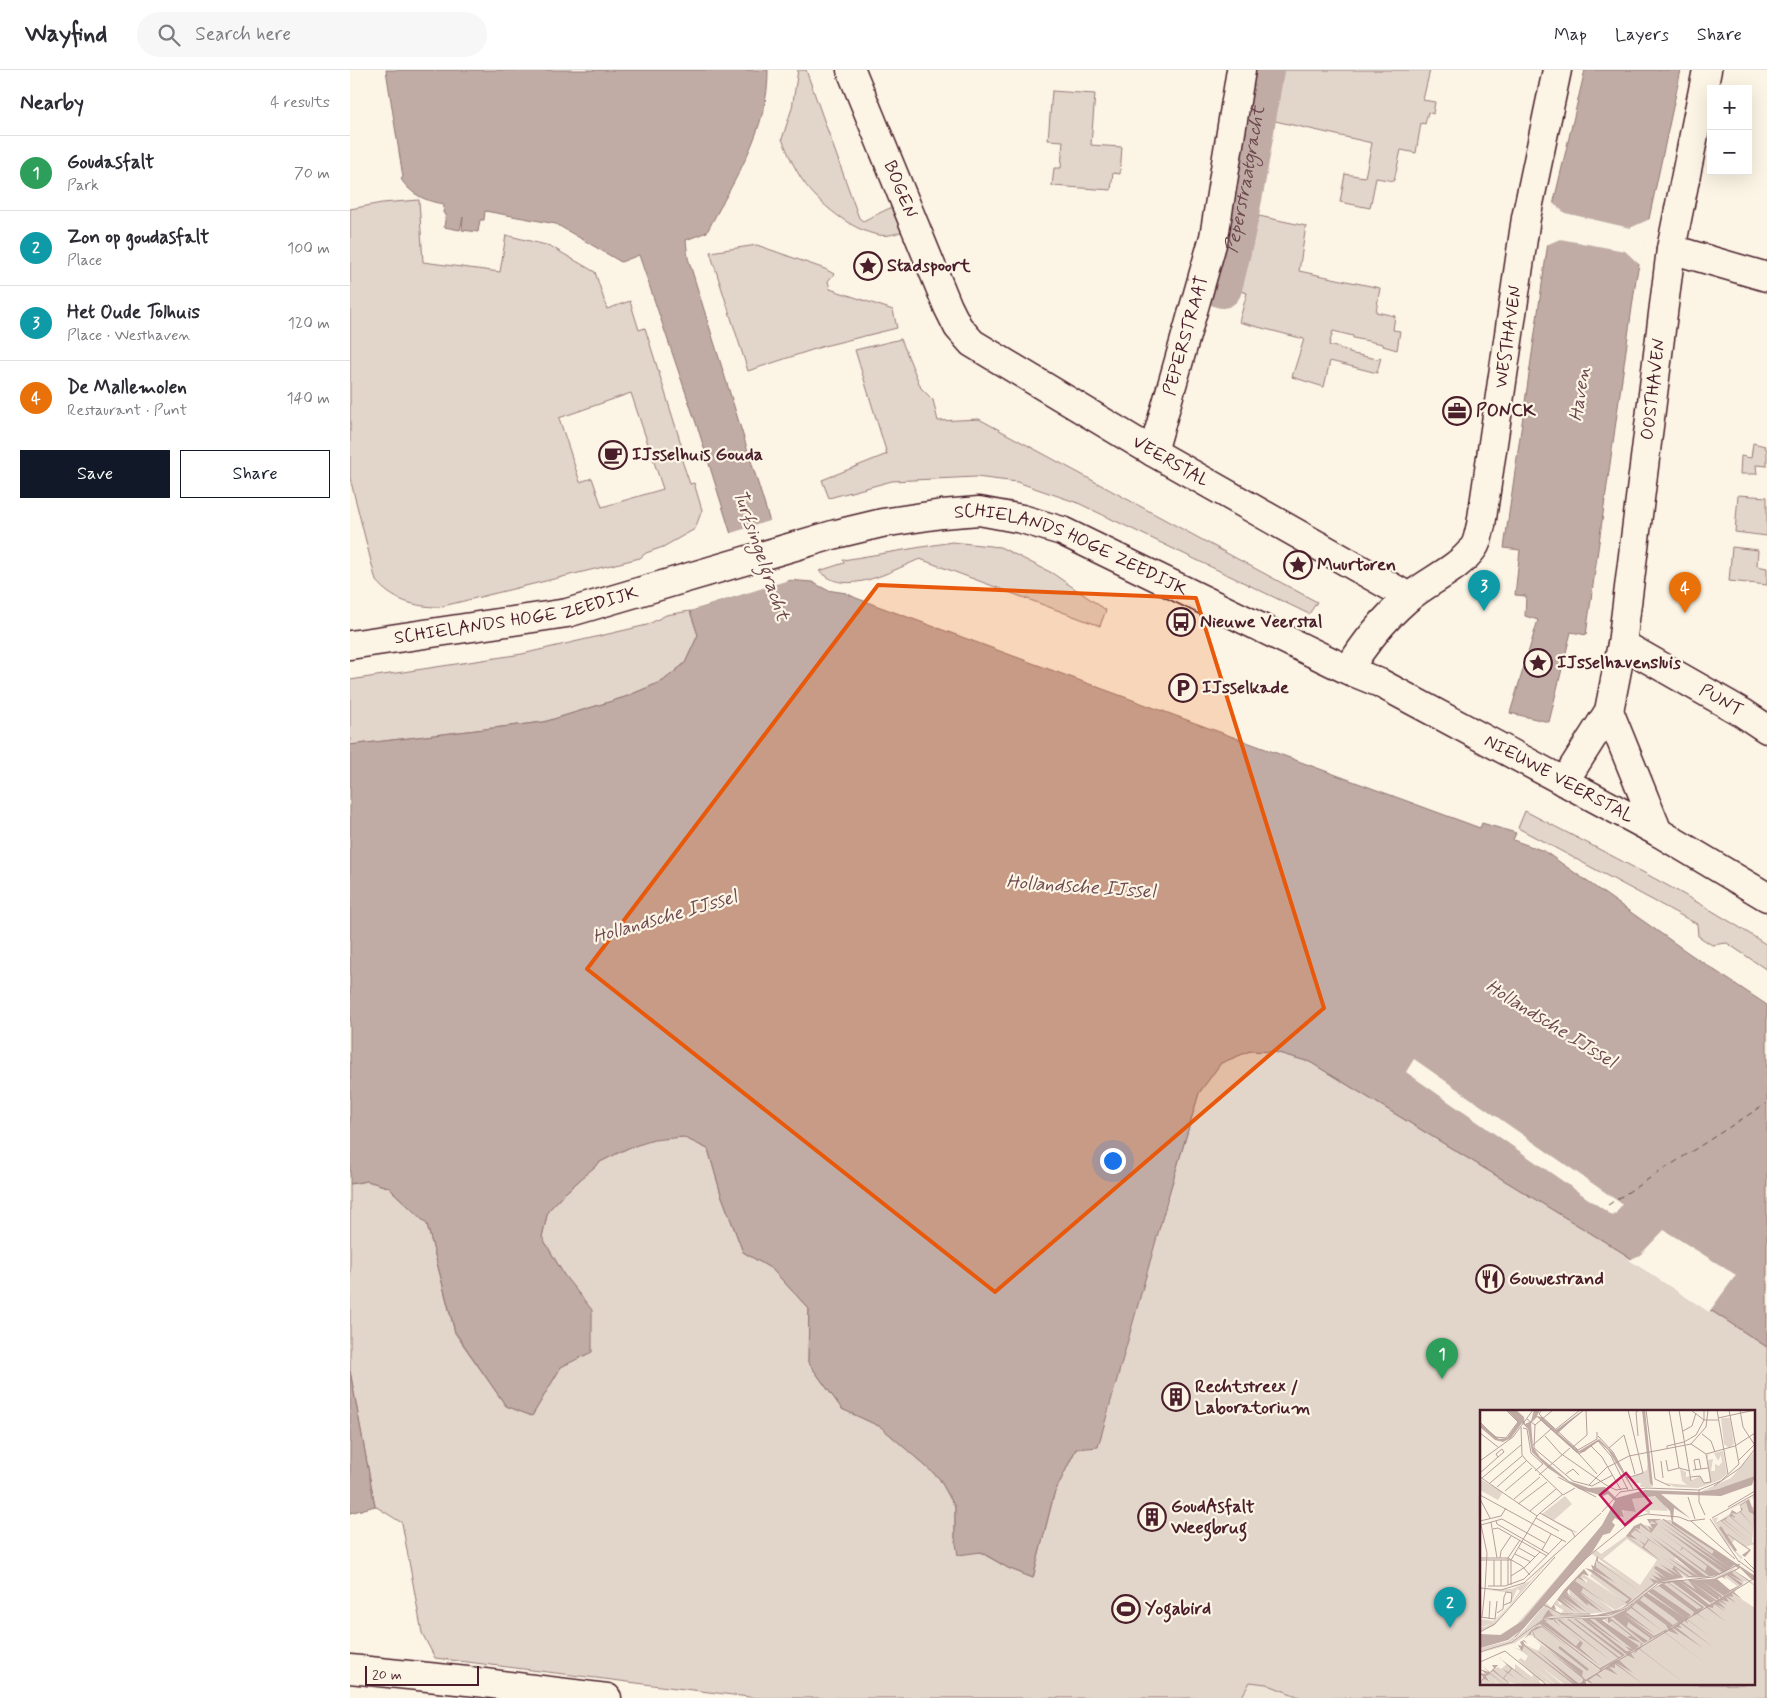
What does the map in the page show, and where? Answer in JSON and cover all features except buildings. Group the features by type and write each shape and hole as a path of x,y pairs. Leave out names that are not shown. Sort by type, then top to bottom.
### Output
{"street":[{"name":"BOGEN","path":"851,70 948,307"},
{"name":"PEPERSTRAAT","path":"1153,452 1214,237 1241,70"},
{"name":"WESTHAVEN","path":"1348,670 1360,651 1387,618 1409,597 1459,561 1475,546 1481,525 1526,218 1557,70"},
{"name":"OOSTHAVEN","path":"1564,782 1608,712 1622,644 1671,249 1707,70"},
{"path":"1671,249 1767,277"},
{"name":"VEERSTAL","path":"948,307 958,327 972,342 1153,452 1409,597"},
{"name":"SCHIELANDS HOGE ZEEDIJK","path":"350,645 567,613 836,534 882,523 942,514 979,511 1022,519 1062,531 1348,670"},
{"path":"350,640 350,645"},
{"name":"PUNT","path":"1622,644 1743,712 1767,729"},
{"name":"NIEUWE VEERSTAL","path":"1348,670 1380,683 1658,832 1767,897"},
{"path":"1608,712 1658,832"},
{"path":"350,1669 607,1698"}],"highlighted area":[{"path":"878,585 1196,598 1324,1008 995,1292 587,969"}],"shaded area":[{"path":"798,70 806,70 859,218 863,221 892,207 896,209 906,230 882,235 858,228 836,215 817,198 803,181 782,139 792,108"},
{"path":"1282,70 1430,70 1423,100 1435,102 1433,114 1428,112 1425,124 1421,123 1416,153 1401,150 1394,181 1376,178 1370,208 1340,202 1345,174 1365,177 1372,143 1275,121"},
{"path":"1052,91 1095,94 1091,145 1122,147 1120,174 1113,173 1111,190 1052,186 1054,168 1061,168 1063,141 1048,140"},
{"path":"419,200 423,262 500,272 506,235 550,246 595,272 607,309 630,301 639,330 645,328 682,447 678,449 690,484 694,483 702,510 695,529 663,547 646,553 640,558 439,607 412,604 396,598 382,588 376,581 350,478 350,209 382,203","holes":["631,393 663,489 602,507 592,478 580,482 559,418"]},
{"path":"1259,216 1306,226 1299,271 1380,288 1376,312 1395,316 1393,330 1400,331 1397,350 1383,346 1383,344 1353,338 1353,336 1333,331 1329,345 1349,351 1349,353 1377,359 1381,357 1377,373 1330,361 1324,387 1292,377 1304,339 1239,322 1247,293 1237,290"},
{"path":"757,245 825,269 834,274 828,281 830,289 893,310 897,328 824,346 748,371 710,252"},
{"path":"901,339 921,388 933,400 938,421 979,419 1317,602 1309,614 1078,503 1017,482 976,477 892,481 829,498 822,480 887,454 855,350"},
{"path":"1753,443 1765,446 1767,449 1767,466 1756,465 1757,474 1740,474 1741,456 1751,458"},
{"path":"1738,495 1767,497 1767,536 1735,532"},
{"path":"952,542 1000,547 1052,573 1106,610 1100,626 920,559 889,573 854,582 833,580 819,571 844,563 843,560"},
{"path":"1732,547 1758,550 1757,566 1767,568 1767,585 1729,581"},
{"path":"690,611 698,635 685,663 663,681 625,697 544,722 350,745 350,680 522,654 647,625 666,615"},
{"path":"1525,811 1678,891 1767,945 1767,970 1727,943 1712,945 1698,936 1697,924 1518,828"},
{"path":"1250,1051 1275,1052 1310,1062 1620,1251 1767,1347 1767,1698 1302,1698 1266,1684 1250,1682 1241,1698 757,1698 435,1658 422,1633 402,1523 375,1506 350,1371 350,1184 367,1181 388,1187 427,1224 455,1333 506,1406 532,1416 561,1367 564,1275 542,1237 548,1211 600,1162 628,1148 654,1139 683,1137 708,1149 721,1194 743,1252 772,1269 809,1309 808,1362 842,1409 881,1427 939,1478 955,1507 955,1538 1008,1568 1033,1578 1054,1494 1076,1449 1171,1187 1199,1093 1221,1063"},
{"path":"1250,1682 1266,1684 1306,1698 1241,1698"}],"water":[{"path":"386,70 768,70 767,92 763,113 748,154 707,232 686,240 688,258 788,580 812,582 827,590 846,593 1480,828 1482,823 1516,833 1513,840 1544,851 1690,954 1767,1005 1767,1347 1620,1251 1310,1062 1275,1052 1250,1051 1221,1063 1199,1093 1098,1447 1076,1449 1054,1494 1033,1578 1008,1568 981,1552 958,1555 955,1538 955,1507 939,1478 881,1427 842,1409 808,1362 809,1309 772,1269 743,1252 721,1194 708,1149 683,1137 654,1140 628,1148 600,1162 548,1211 542,1237 564,1275 592,1310 592,1352 561,1367 532,1416 506,1406 455,1332 427,1224 388,1187 367,1181 350,1184 350,745 544,722 625,697 663,681 685,663 698,635 690,611 749,592 699,432 639,255 621,262 556,224 485,211 484,220 480,220 478,232 462,230 463,217 460,230 444,227 446,214 443,213 444,204 431,201 414,193 401,179 403,177"},
{"name":"Haven","path":"1585,70 1681,70 1636,279 1586,635 1571,632 1549,722 1510,713 1538,620 1525,616 1526,596 1515,595 1520,550 1504,548 1554,201"},
{"path":"350,1371 375,1506 350,1513"}],"pier":[{"path":"1553,203 1565,213 1630,228 1650,219 1640,265 1625,251 1560,239 1544,246"},
{"path":"772,520 790,578 795,578 690,611 689,608 746,591 728,534"},
{"path":"1414,1059 1622,1204 1616,1213 1613,1216 1406,1072"},
{"path":"1664,1230 1736,1275 1709,1312 1629,1260 1640,1255"}],"waterway":[{"name":"Peperstraatgracht","path":"1222,288 1240,207 1264,70"}],"ferry route":[{"path":"1608,1205 1767,1103"}],"place":[{"name":"Stadspoort","path":"868,266"},
{"name":"PONCK","path":"1457,411"},
{"name":"IJsselhuis Gouda","path":"613,455"},
{"name":"Muurtoren","path":"1298,565"},
{"name":"Het Oude Tolhuis","path":"1484,611"},
{"name":"De Mallemolen","path":"1685,613"},
{"name":"Nieuwe Veerstal","path":"1181,622"},
{"name":"IJsselhavensluis","path":"1538,663"},
{"name":"IJsselkade","path":"1183,688"},
{"name":"Gouwestrand","path":"1490,1279"},
{"name":"Goudasfalt","path":"1442,1379"},
{"name":"Rechtstreex / Laboratorium","path":"1176,1397"},
{"name":"GoudAsfalt Weegbrug","path":"1152,1517"},
{"name":"Yogabird","path":"1126,1609"},
{"name":"Zon op goudasfalt","path":"1450,1628"}],"water label":[{"name":"Turfsingelgracht","path":"761,555"},
{"name":"Hollandsche IJssel","path":"1081,887"},
{"name":"Hollandsche IJssel","path":"665,917"},
{"name":"Hollandsche IJssel","path":"1551,1024"}]}
